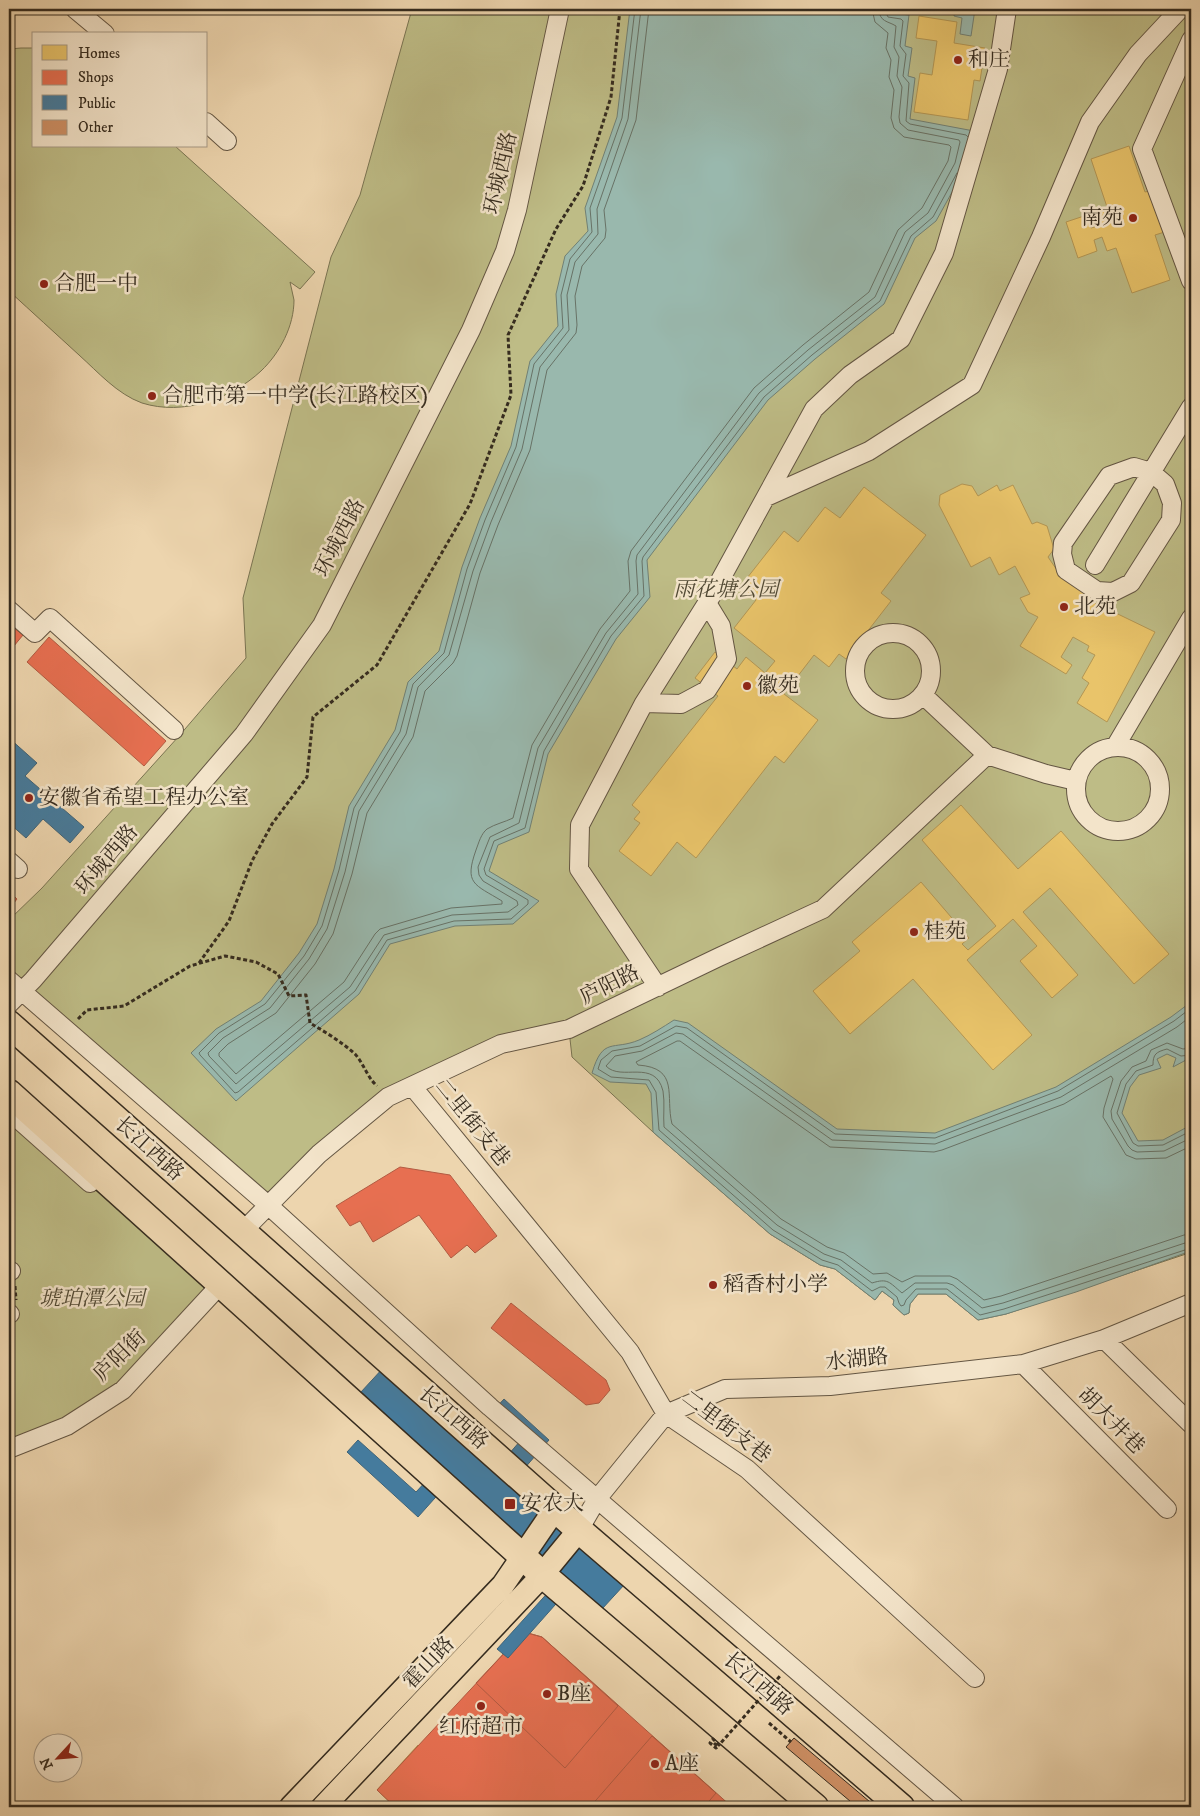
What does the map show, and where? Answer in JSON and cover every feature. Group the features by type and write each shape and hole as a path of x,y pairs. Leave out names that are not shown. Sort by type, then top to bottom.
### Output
{"highway":[{"name":"长江西路","path":"9,1024 555,1509 901,1807"},
{"path":"9,1093 216,1289 540,1578 815,1807"}],"main road":[{"name":"霍山路","path":"292,1807 503,1585 555,1509"},
{"name":"霍山路","path":"323,1807 540,1578 579,1530"}],"street":[{"path":"75,9 103,32"},
{"name":"环城西路","path":"9,1004 23,992 244,734 322,624 471,330 505,251 517,210 560,9"},
{"path":"658,987 579,870 580,825 644,703 707,603 814,409 850,375 901,340 944,254 998,69 1007,9"},
{"path":"766,497 869,451 972,385 1041,237 1090,122 1138,54 1180,9"},
{"path":"1191,40 1142,148 1191,281"},
{"path":"208,124 227,140"},
{"path":"1095,565 1191,407"},
{"path":"1134,467 1151,472 1164,484 1167,490 1172,503 1171,520 1131,583 1113,592 1097,591 1066,570 1062,554 1063,543 1109,476 1134,467"},
{"path":"644,703 681,704 707,690 727,659 721,626 707,603"},
{"path":"9,610 35,634 50,618 174,730"},
{"path":"1115,746 1191,618"},
{"path":"892,632 905,634 916,640 925,648 931,666 930,684 923,695 913,704 902,708 889,709 876,705 866,698 859,687 855,675 856,662 861,650 869,641 880,634 892,632"},
{"path":"923,695 987,755 1046,774 1076,781"},
{"path":"1115,746 1129,748 1142,754 1152,763 1159,776 1161,790 1158,804 1151,816 1141,826 1128,831 1114,832 1100,828 1088,820 1080,809 1076,795 1076,781 1081,768 1090,757 1102,750 1115,746"},
{"name":"庐阳路","path":"242,1232 319,1154 388,1097 502,1044 569,1029 823,910 987,755"},
{"path":"9,980 268,1205 490,1407 955,1807"},
{"name":"二里街支巷","path":"412,1086 630,1352 666,1414 747,1469 975,1678"},
{"path":"9,1111 216,1289"},
{"name":"庐阳街","path":"9,1449 67,1426 123,1390 216,1289"},
{"name":"水湖路","path":"579,1530 597,1499 666,1414 725,1389 830,1386 1023,1364 1104,1339 1191,1303"},
{"path":"1104,1339 1191,1424"},
{"name":"胡大井巷","path":"1023,1364 1167,1509"},
{"path":"540,1578 650,1682 797,1807"}],"path":[{"path":"199,963 229,921 252,861 272,824 307,777 313,717 377,665 470,504 512,396 508,335 556,229 583,186 611,97 620,9"},
{"path":"66,1030 87,1010 124,1006 190,966 225,956 256,962 278,974 289,996 306,995 310,1023 356,1055 371,1082 388,1097"},
{"path":"714,1743 718,1747 716,1748 710,1743 713,1739 719,1745 780,1676"}],"green space":[{"name":"雨花塘公园","path":"412,9 1191,9 1191,1251 1189,1253 1006,1314 978,1320 946,1294 918,1294 910,1304 909,1313 904,1315 893,1305 894,1300 882,1291 875,1300 835,1269 820,1265 770,1234 653,1132 572,1057 569,1030 501,1044 388,1097 268,1205 9,980 9,920 42,888 179,736 246,658 243,598 331,257 360,195"},
{"path":"32,48 32,148 177,148 315,272 300,289 290,282 294,300 289,329 280,347 268,364 249,381 221,397 190,406 158,407 142,403 124,394 108,382 9,291 9,49"},
{"name":"琥珀潭公园","path":"9,1111 213,1293 123,1390 9,1449"}],"water":[{"path":"630,9 891,9 891,13 909,15 905,46 912,48 908,76 915,78 910,119 974,131 966,167 936,221 915,238 884,304 815,359 768,400 647,560 650,597 616,639 548,754 529,832 498,845 489,871 539,901 513,924 455,926 390,944 359,994 236,1101 191,1053 216,1029 261,1001 299,953 317,924 334,869 349,806 395,730 408,682 439,651 462,567 480,518 511,446 530,361 558,326 556,294 565,256 588,231 585,208 617,117"},
{"path":"955,9 975,9 971,36 960,34 962,18 954,16"},
{"path":"1191,1002 1191,1060 1186,1060 1173,1067 1176,1058 1167,1054 1157,1059 1161,1068 1139,1075 1130,1087 1122,1113 1138,1141 1163,1140 1191,1125 1191,1251 1076,1292 1006,1314 978,1320 946,1294 918,1294 910,1304 909,1313 904,1315 893,1305 894,1300 882,1291 875,1300 835,1269 820,1265 770,1234 653,1132 651,1093 646,1084 610,1082 592,1073 596,1061 605,1049 639,1040 674,1020 688,1023 837,1129 935,1133 1056,1087 1171,1017"}],"building: Homes":[{"name":"和庄","path":"919,16 957,22 954,43 985,48 980,81 974,80 968,120 914,112 920,73 932,75 937,41 916,38"},
{"name":"南苑","path":"1129,146 1145,192 1157,189 1171,230 1155,235 1170,280 1132,293 1116,248 1107,251 1102,237 1094,240 1097,251 1078,258 1066,222 1087,215 1091,228 1101,225 1097,213 1108,210 1091,159"},
{"name":"北苑","path":"962,484 972,486 978,496 997,485 1000,491 1013,485 1032,524 1037,522 1047,526 1054,549 1048,557 1061,576 1097,591 1093,602 1155,632 1107,722 1077,703 1089,683 1082,678 1095,655 1087,651 1089,646 1073,637 1061,657 1072,665 1066,674 1020,646 1038,617 1028,612 1020,598 1030,594 1015,566 999,575 990,557 971,567 939,505 940,495"},
{"name":"徽苑","path":"864,487 926,535 881,593 891,601 846,659 839,654 829,667 814,655 784,694 818,720 784,763 775,756 696,858 677,842 651,876 619,851 640,823 634,819 640,812 632,805 718,696 695,678 715,652 737,669 746,657 765,673 775,661 734,628 756,600 740,587 784,531 798,542 825,507 840,518"},
{"name":"桂苑","path":"961,805 1018,869 1061,831 1169,954 1134,984 1050,888 1023,912 1078,975 1052,998 1020,961 1037,946 1013,919 967,960 1032,1035 993,1070 913,979 850,1034 813,991 860,951 852,942 921,882 969,938 962,944 968,950 996,926 922,840"},
{"path":"418,1745 476,1807 395,1807 377,1790"}],"building: Shops":[{"path":"9,624 23,635 9,652"},
{"path":"49,637 166,741 144,766 27,662"},
{"path":"9,891 17,899 9,909"},
{"path":"400,1167 450,1175 497,1236 475,1253 467,1245 451,1258 419,1215 373,1242 360,1221 350,1226 336,1206"},
{"path":"511,1303 606,1380 610,1390 599,1403 586,1405 491,1328"},
{"path":"524,1632 542,1637 732,1807 395,1807 377,1790"},
{"name":"B座","path":"524,1632 542,1637 618,1706 565,1768 476,1683"},
{"name":"A座","path":"652,1736 716,1793 704,1807 590,1807"}],"building: Public":[{"name":"安徽省希望工程办公室","path":"9,738 37,763 25,776 84,827 70,843 43,819 26,838 9,823"},
{"name":"安农大","path":"396,1354 508,1455 521,1440 491,1413 504,1399 549,1440 523,1470 636,1572 591,1621 563,1596 508,1658 497,1649 552,1588 443,1489 418,1517 347,1452 358,1440 416,1492 429,1478 349,1405"}],"building: Other":[{"path":"794,1738 876,1807 857,1807 786,1747"}],"place":[{"name":"和庄","path":"958,60"},
{"name":"南苑","path":"1133,218"},
{"name":"合肥一中","path":"44,284"},
{"name":"合肥市第一中学(长江路校区)","path":"152,396"},
{"name":"北苑","path":"1064,607"},
{"name":"徽苑","path":"747,686"},
{"name":"安徽省希望工程办公室","path":"29,798"},
{"name":"桂苑","path":"914,932"},
{"name":"稻香村小学","path":"713,1285"},
{"name":"安农大","path":"510,1504"},
{"name":"B座","path":"547,1694"},
{"name":"红府超市","path":"481,1706"},
{"name":"A座","path":"655,1764"}]}
